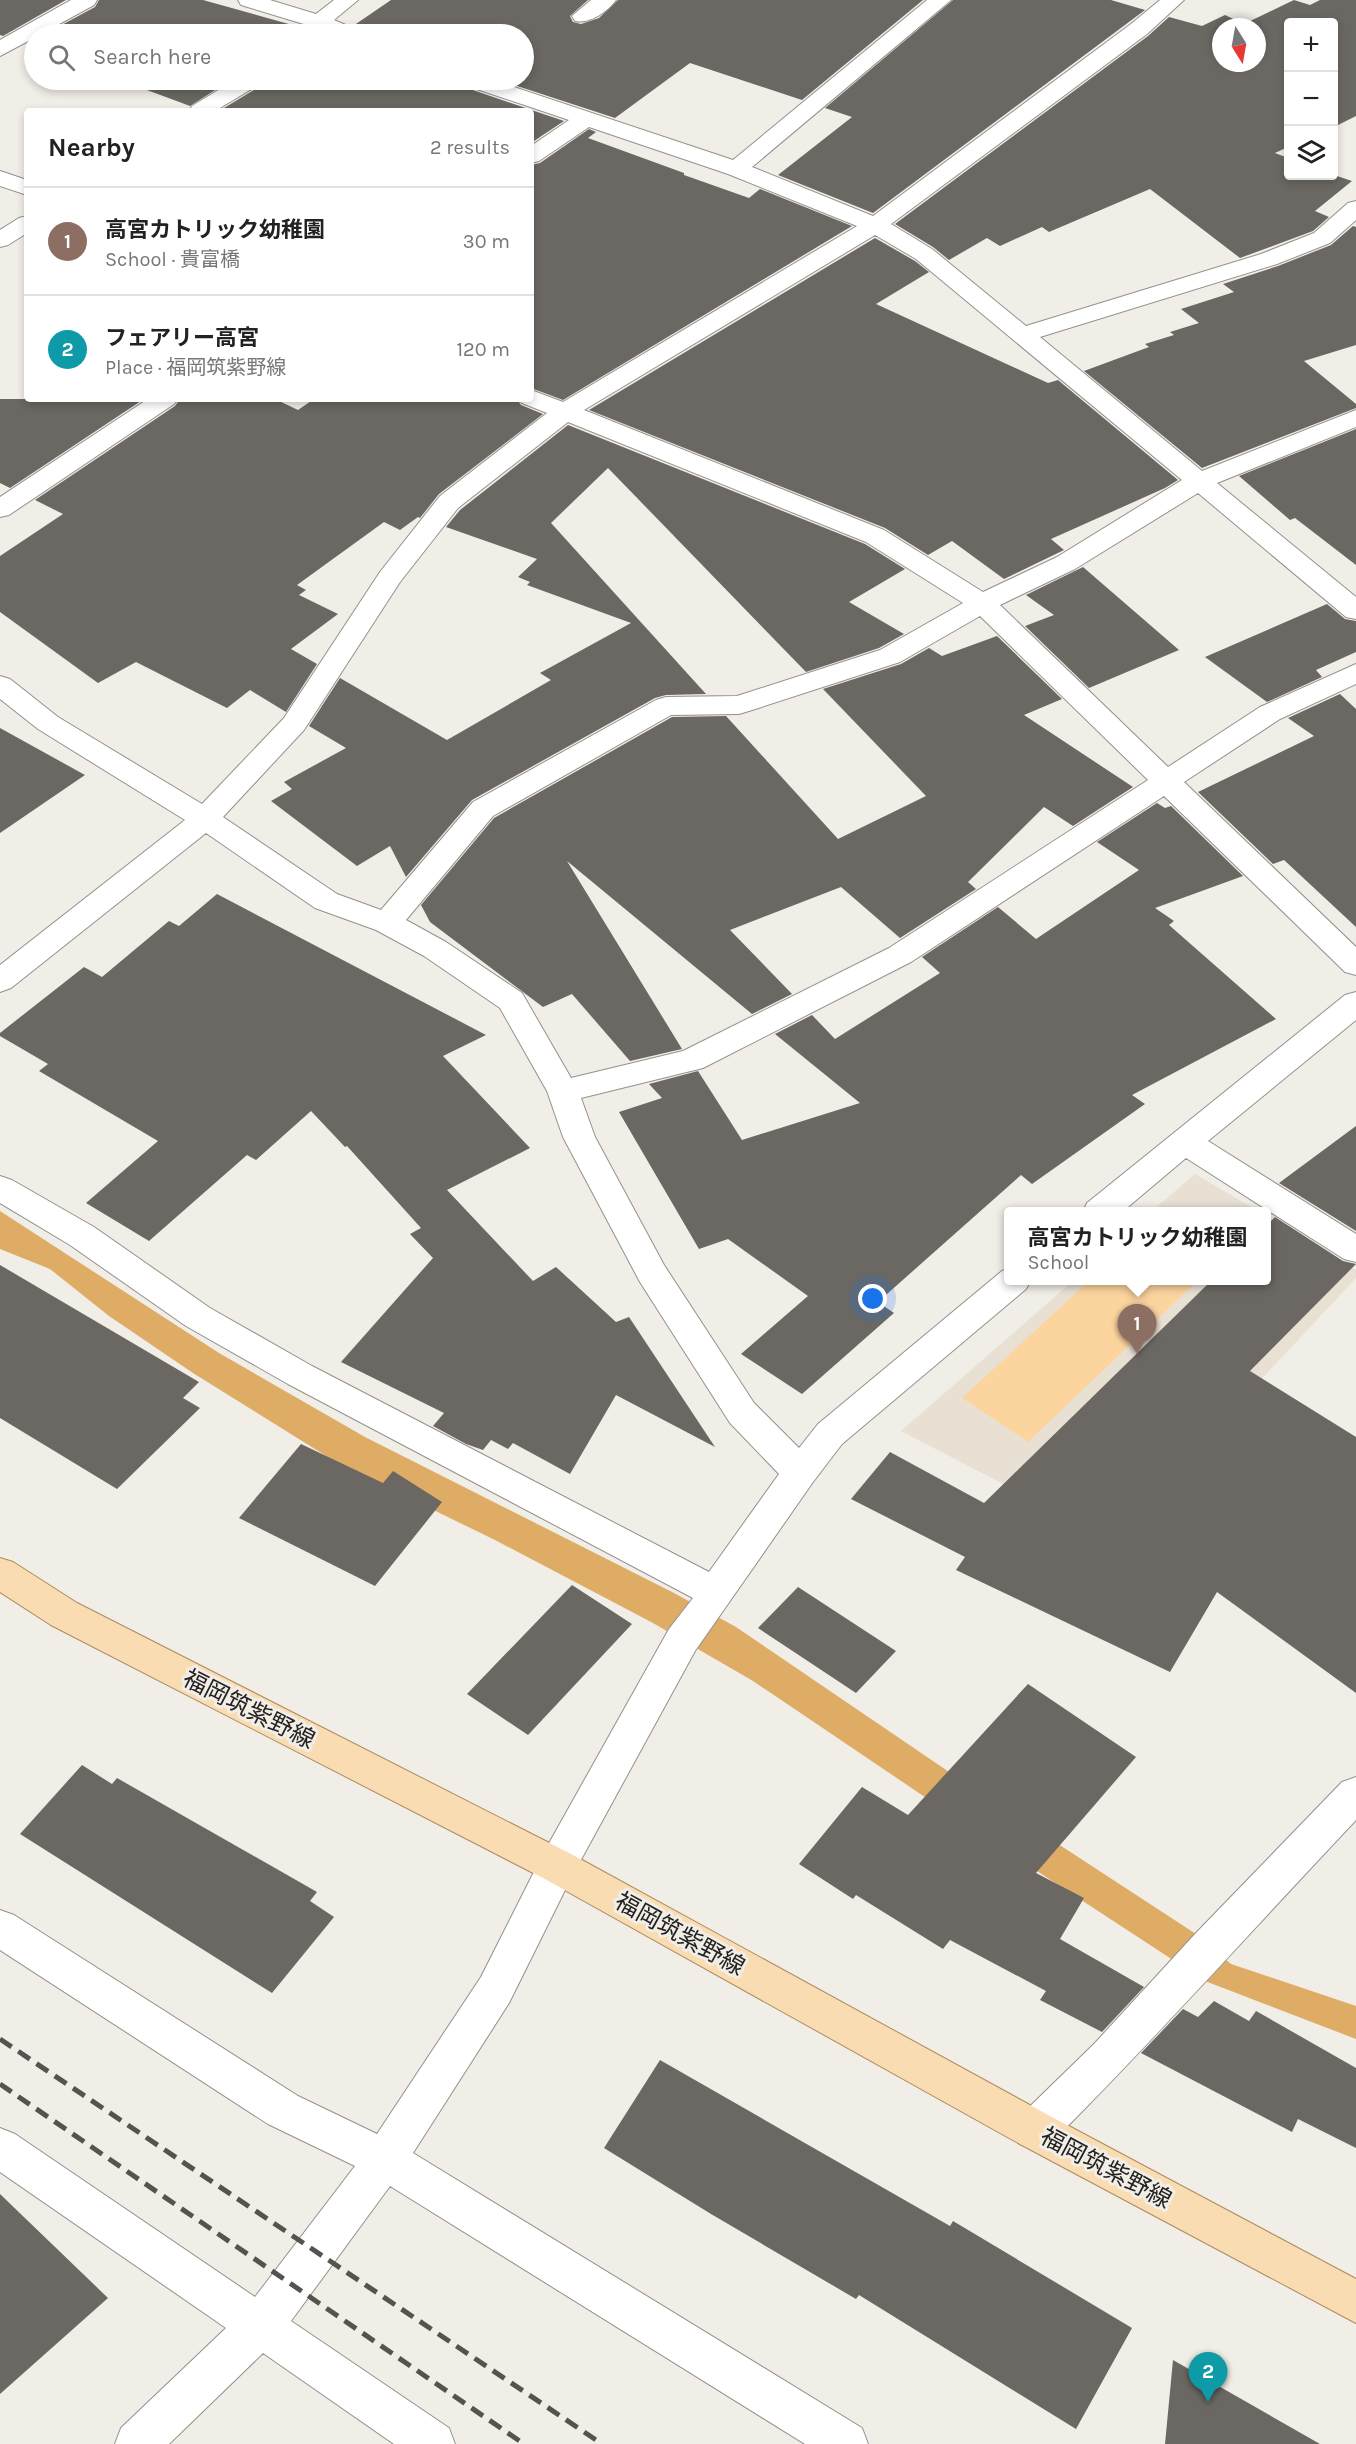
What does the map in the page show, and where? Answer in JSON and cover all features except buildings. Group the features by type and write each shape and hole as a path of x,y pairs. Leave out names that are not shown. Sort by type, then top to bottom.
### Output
{"main road":[{"name":"福岡筑紫野線","path":"0,1573 64,1614 557,1866 1035,2130 1356,2302"}],"street":[{"path":"44,24 86,0"},
{"path":"249,0 284,12 308,24"},
{"path":"320,24 347,0"},
{"path":"583,16 605,0"},
{"path":"735,169 940,0"},
{"path":"0,981 205,819 294,724 389,578 449,502 564,412 875,225 1138,29 1173,0"},
{"path":"0,49 24,35"},
{"path":"205,108 234,90"},
{"path":"502,90 735,169 875,225 924,254 1356,611"},
{"path":"534,154 586,119"},
{"path":"0,178 24,187"},
{"path":"1022,335 1269,259 1322,238 1356,208"},
{"path":"0,240 24,225"},
{"path":"534,399 875,536 982,603 1356,965"},
{"path":"0,509 160,402"},
{"path":"387,923 483,809 666,706 739,705 890,656 982,603 1066,563 1199,481 1356,418"},
{"path":"563,1091 693,1060 900,955 1270,713 1356,673"},
{"path":"0,685 48,723 205,819 326,900 387,923 435,949 511,1001 563,1091 579,1137 652,1273 742,1413 800,1472"},
{"path":"1105,1207 1356,1003"},
{"path":"1185,1142 1356,1250"},
{"path":"0,1188 82,1236 198,1317 710,1601"},
{"path":"137,2444 261,2325 385,2159 495,1990 557,1866 681,1640 800,1472 830,1434 1009,1285"},
{"path":"1035,2130 1109,2057 1356,1794"},
{"path":"0,1928 283,2110 385,2159 846,2444"},
{"path":"0,2148 433,2444"}],"shaded area":[{"path":"1195,1174 1251,1207 1157,1207"},
{"path":"0,1211 219,1353 365,1437 674,1593 736,1627 980,1793 1196,1934 1231,1964 1356,2006 1356,2039 1205,1981 956,1818 753,1681 653,1623 495,1540 339,1464 193,1373 109,1316 50,1269 0,1249"},
{"path":"1271,1220 1356,1270 1356,1278 1111,1540 901,1431 1068,1285 1271,1285"},
{"path":"1085,1285 1193,1285 1028,1442 962,1398"}],"railway":[{"path":"0,2039 602,2444"},
{"path":"0,2084 524,2444"}],"place":[{"name":"高宮カトリック幼稚園","path":"1137,1354"},
{"name":"フェアリー高宮","path":"1208,2402"}]}
